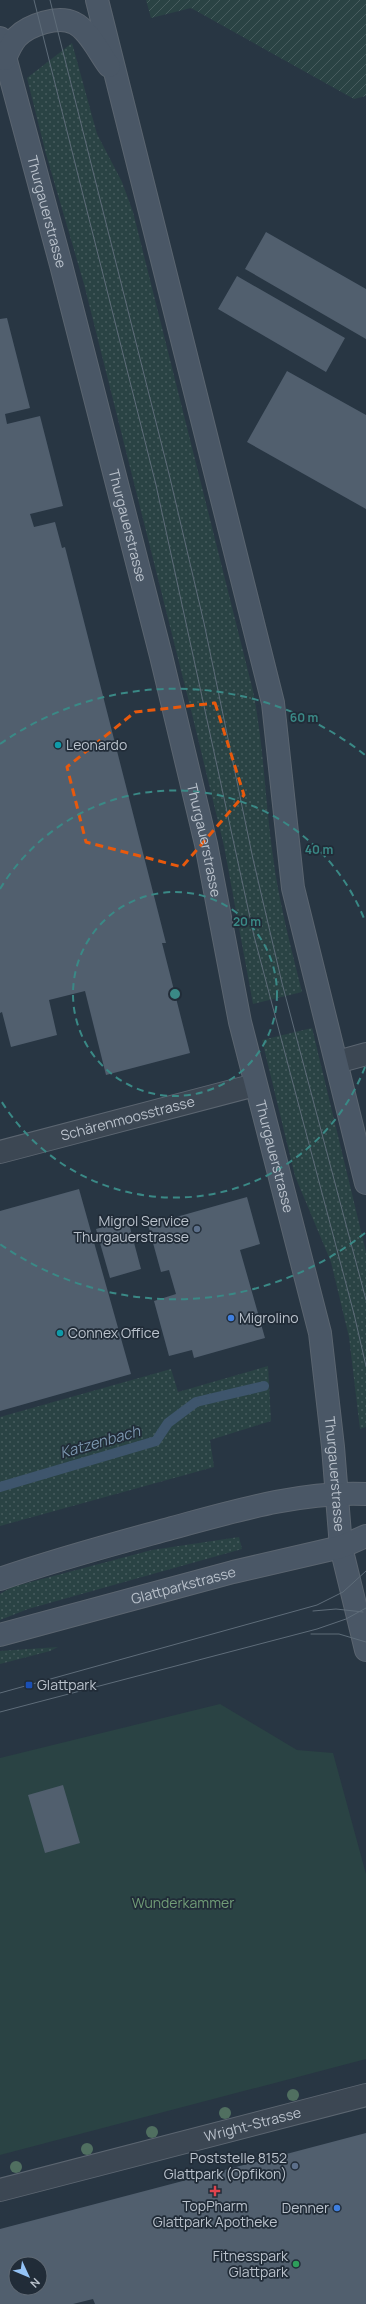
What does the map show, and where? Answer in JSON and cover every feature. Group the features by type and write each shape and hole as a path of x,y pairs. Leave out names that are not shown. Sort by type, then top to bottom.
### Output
{"main road":[{"path":"97,0 273,703 293,888 366,1183"},
{"path":"3,49 29,29 50,22 66,20 82,29 116,75"},
{"name":"Thurgauerstrasse","path":"3,49 63,273 161,656 206,844 240,1022 320,1333 337,1493 341,1547 366,1650"},
{"path":"0,1579 52,1561 245,1508 337,1493 366,1494"},
{"name":"Glattparkstrasse","path":"0,1636 233,1572 341,1547 366,1536"}],"street":[{"path":"337,1062 366,1054"},
{"name":"Schärenmoosstrasse","path":"0,1152 255,1085"},
{"name":"Wright-Strasse","path":"0,2190 366,2095"}],"highlighted area":[{"path":"215,703 244,795 182,867 86,842 67,767 135,712"}],"green space":[{"path":"146,0 366,0 366,96 354,99 191,8 151,18"},
{"path":"72,43 97,134 122,182 133,212 257,712 270,836 276,874 286,925 302,992 253,1004 224,846 193,718 84,284 46,154 27,78"},
{"path":"312,1028 366,1252 366,1427 360,1429 349,1337 331,1262 295,1176 262,1040"},
{"path":"268,1366 271,1421 210,1440 214,1467 0,1526 0,1417 171,1369 178,1392"},
{"path":"239,1537 242,1549 28,1609 0,1620 0,1594 12,1587 152,1550"},
{"path":"58,1647 50,1651 0,1664 0,1651"},
{"name":"Wunderkammer","path":"220,1704 297,1750 333,1753 366,1874 366,2059 0,2155 0,1758"}],"building":[{"path":"266,232 366,289 366,339 245,269"},
{"path":"237,276 345,338 326,372 218,309"},
{"name":"Leonardo","path":"7,318 30,408 5,414 7,424 40,416 63,506 30,514 34,527 55,522 62,548 65,547 166,943 162,943 190,1053 106,1075 85,991 49,1000 57,1035 11,1047 2,1012 0,1013 0,319"},
{"path":"287,371 366,415 366,509 247,442"},
{"name":"Connex Office","path":"79,1189 131,1374 0,1411 0,1211"},
{"path":"247,1197 260,1244 240,1250 265,1338 194,1358 192,1350 169,1356 154,1301 176,1294 169,1270 161,1272 148,1225"},
{"path":"128,1220 141,1269 110,1278 96,1229"},
{"path":"63,1785 80,1843 45,1853 28,1795"},
{"path":"366,2133 366,2304 95,2304 93,2299 73,2304 0,2304 0,2229"}],"waterway":[{"name":"Katzenbach","path":"0,1487 156,1441 168,1423 196,1402 264,1386"}],"tram line":[{"path":"34,0 156,485 254,936 354,1314 366,1366"},
{"path":"50,0 170,478 204,623 253,859 282,983 366,1300"},
{"path":"0,1693 317,1605 343,1592 366,1571"},
{"path":"0,1712 317,1629 346,1619 366,1608"},
{"path":"313,1611 336,1609 363,1612"},
{"path":"311,1634 339,1634 366,1642"}],"place":[{"name":"Leonardo","path":"58,745"},
{"name":"Migrol Service Thurgauerstrasse","path":"197,1229"},
{"name":"Migrolino","path":"231,1318"},
{"name":"Connex Office","path":"60,1333"},
{"name":"Glattpark","path":"29,1685"},
{"name":"Poststelle 8152 Glattpark (Opfikon)","path":"295,2166"},
{"name":"TopPharm Glattpark Apotheke","path":"215,2191"},
{"name":"Denner","path":"337,2208"},
{"name":"Fitnesspark Glattpark","path":"296,2264"}]}
